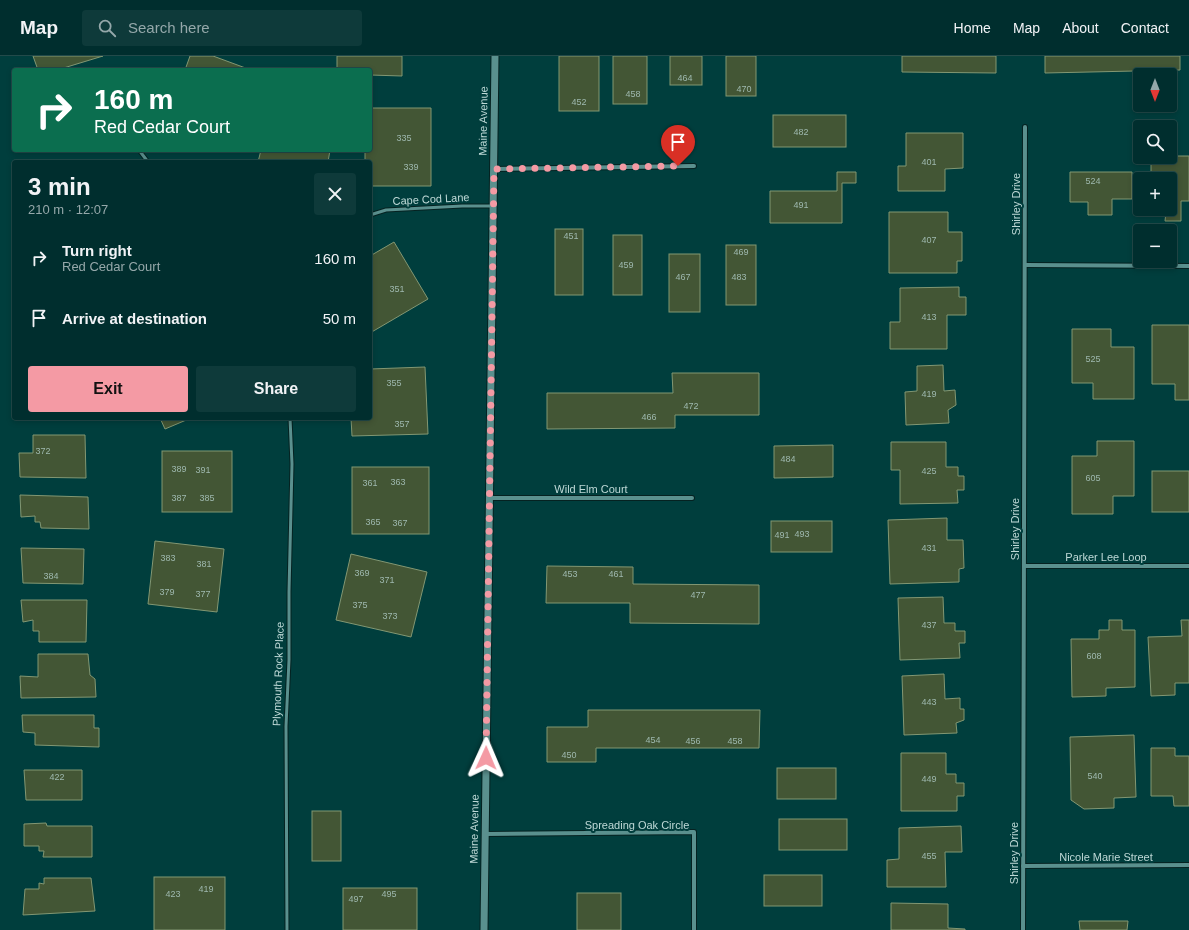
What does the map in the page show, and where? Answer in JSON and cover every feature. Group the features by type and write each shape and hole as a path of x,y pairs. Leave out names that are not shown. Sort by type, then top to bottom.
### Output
{"street":[{"name":"Maine Avenue","path":"484,930 495,56"},
{"name":"Shirley Drive","path":"1023,930 1026,127"},
{"path":"494,169 694,166"},
{"path":"1025,265 1189,266"},
{"name":"Wild Elm Court","path":"490,498 692,498"},
{"name":"Parker Lee Loop","path":"1024,566 1189,566"},
{"name":"Spreading Oak Circle","path":"485,834 694,832 694,930"},
{"name":"Nicole Marie Street","path":"1023,866 1189,865"}],"lane":[{"name":"Cape Cod Lane","path":"372,214 386,210 493,206"},
{"name":"Plymouth Rock Place","path":"287,930 286,726 289,660 292,464 290,420"}],"building":[{"path":"33,56 103,56 64,68 37,68"},
{"path":"190,56 213,56 246,68 186,68"},
{"path":"337,56 402,56 402,76 372,75 372,68 337,68"},
{"path":"559,56 599,56 599,111 559,111"},
{"path":"613,56 647,56 647,104 613,104"},
{"path":"670,56 702,56 702,85 670,85"},
{"path":"726,56 756,56 756,96 726,96"},
{"path":"902,56 996,56 996,73 902,72"},
{"path":"1045,56 1180,56 1180,70 1177,70 1177,68 1133,68 1133,71 1045,73"},
{"path":"372,108 431,108 431,186 372,186 372,160 365,160 365,152 372,152"},
{"path":"773,115 846,115 846,147 773,147"},
{"path":"906,133 963,133 963,168 945,169 945,191 898,191 898,166 906,166"},
{"path":"260,152 330,152 328,160 258,160"},
{"path":"1177,156 1189,156 1189,201 1181,201 1181,221 1165,221 1166,216 1177,216 1177,172 1151,172 1151,164 1177,164"},
{"path":"837,172 856,172 856,183 842,183 842,223 770,223 770,191 837,191"},
{"path":"1070,172 1132,172 1132,199 1112,199 1112,215 1088,215 1088,202 1070,202"},
{"path":"889,212 948,212 948,232 962,232 962,261 957,261 957,273 889,273"},
{"path":"555,229 583,229 583,295 555,295"},
{"path":"613,235 642,235 642,295 613,295"},
{"path":"394,242 428,299 372,332 372,255"},
{"path":"726,245 756,245 756,305 726,305"},
{"path":"669,254 700,254 700,312 669,312"},
{"path":"959,287 959,297 966,297 966,315 947,315 947,349 890,349 890,322 900,322 900,288"},
{"path":"1152,325 1189,325 1189,400 1175,400 1175,384 1152,384"},
{"path":"1072,329 1111,329 1111,347 1134,347 1134,399 1093,399 1093,383 1072,383"},
{"path":"943,365 944,391 955,390 956,405 948,410 949,423 906,425 905,392 917,391 917,366"},
{"path":"425,367 428,434 352,436 351,420 372,420 372,369"},
{"path":"672,373 759,373 759,415 675,415 675,428 547,429 547,393 673,393"},
{"path":"161,420 186,420 165,429"},
{"path":"33,435 85,435 86,478 20,477 19,453 33,453"},
{"path":"1097,441 1134,441 1134,496 1113,496 1113,514 1072,514 1072,456 1097,456"},
{"path":"891,442 946,442 946,467 958,467 958,476 964,476 964,490 957,490 958,503 900,504 900,470 891,470"},
{"path":"833,445 833,477 774,478 774,446"},
{"path":"162,451 232,451 232,512 162,512"},
{"path":"352,467 429,467 429,534 352,534"},
{"path":"1152,471 1189,471 1189,512 1152,512"},
{"path":"20,495 88,497 89,529 41,528 40,522 35,522 35,516 21,517"},
{"path":"947,518 947,540 963,540 964,568 959,569 959,582 890,584 888,520"},
{"path":"771,521 832,521 832,552 771,552"},
{"path":"155,541 224,549 217,612 148,604"},
{"path":"21,548 84,549 83,584 23,583"},
{"path":"351,554 427,572 411,637 336,620"},
{"path":"547,566 633,567 633,584 759,585 759,624 630,623 630,603 546,603"},
{"path":"943,597 944,623 955,623 955,631 965,631 965,643 959,643 960,658 900,660 898,598"},
{"path":"21,600 87,600 86,642 39,642 39,631 33,631 33,620 23,622"},
{"path":"1109,620 1122,620 1122,630 1135,630 1135,687 1106,688 1106,696 1072,697 1071,639 1099,639 1099,630 1109,630"},
{"path":"1181,620 1189,620 1189,683 1175,683 1175,695 1151,696 1148,637 1182,636"},
{"path":"38,654 88,654 90,675 95,679 96,697 21,698 20,676 38,677"},
{"path":"944,674 945,699 960,698 960,709 964,709 964,720 956,723 957,733 904,735 902,676"},
{"path":"588,710 760,710 759,748 596,748 596,762 547,762 547,727 588,727"},
{"path":"22,715 94,715 94,728 99,728 99,747 35,745 35,733 23,732"},
{"path":"1134,735 1136,797 1114,798 1114,808 1084,809 1071,800 1070,737"},
{"path":"1151,748 1175,748 1175,756 1189,756 1189,806 1174,806 1173,796 1151,796"},
{"path":"901,753 946,753 946,774 956,774 956,783 964,783 964,796 957,796 957,811 901,811"},
{"path":"777,768 836,768 836,799 777,799"},
{"path":"24,770 82,770 82,800 26,800"},
{"path":"312,811 341,811 341,861 312,861"},
{"path":"779,819 847,819 847,850 779,850"},
{"path":"46,823 47,826 92,826 92,857 43,857 44,851 39,851 39,846 24,846 24,824"},
{"path":"961,826 962,852 945,852 946,887 887,887 887,860 899,859 899,828"},
{"path":"764,875 822,875 822,906 764,906"},
{"path":"154,877 225,877 225,930 154,930"},
{"path":"44,878 91,878 95,911 23,915 25,889 39,889 39,883 44,884"},
{"path":"343,888 417,888 417,930 343,930"},
{"path":"577,893 621,893 621,930 577,930"},
{"path":"891,903 948,904 948,928 965,930 891,930"},
{"path":"1079,921 1128,921 1127,930 1080,930"}],"route":[{"path":"486,758 494,169 678,166"}]}
